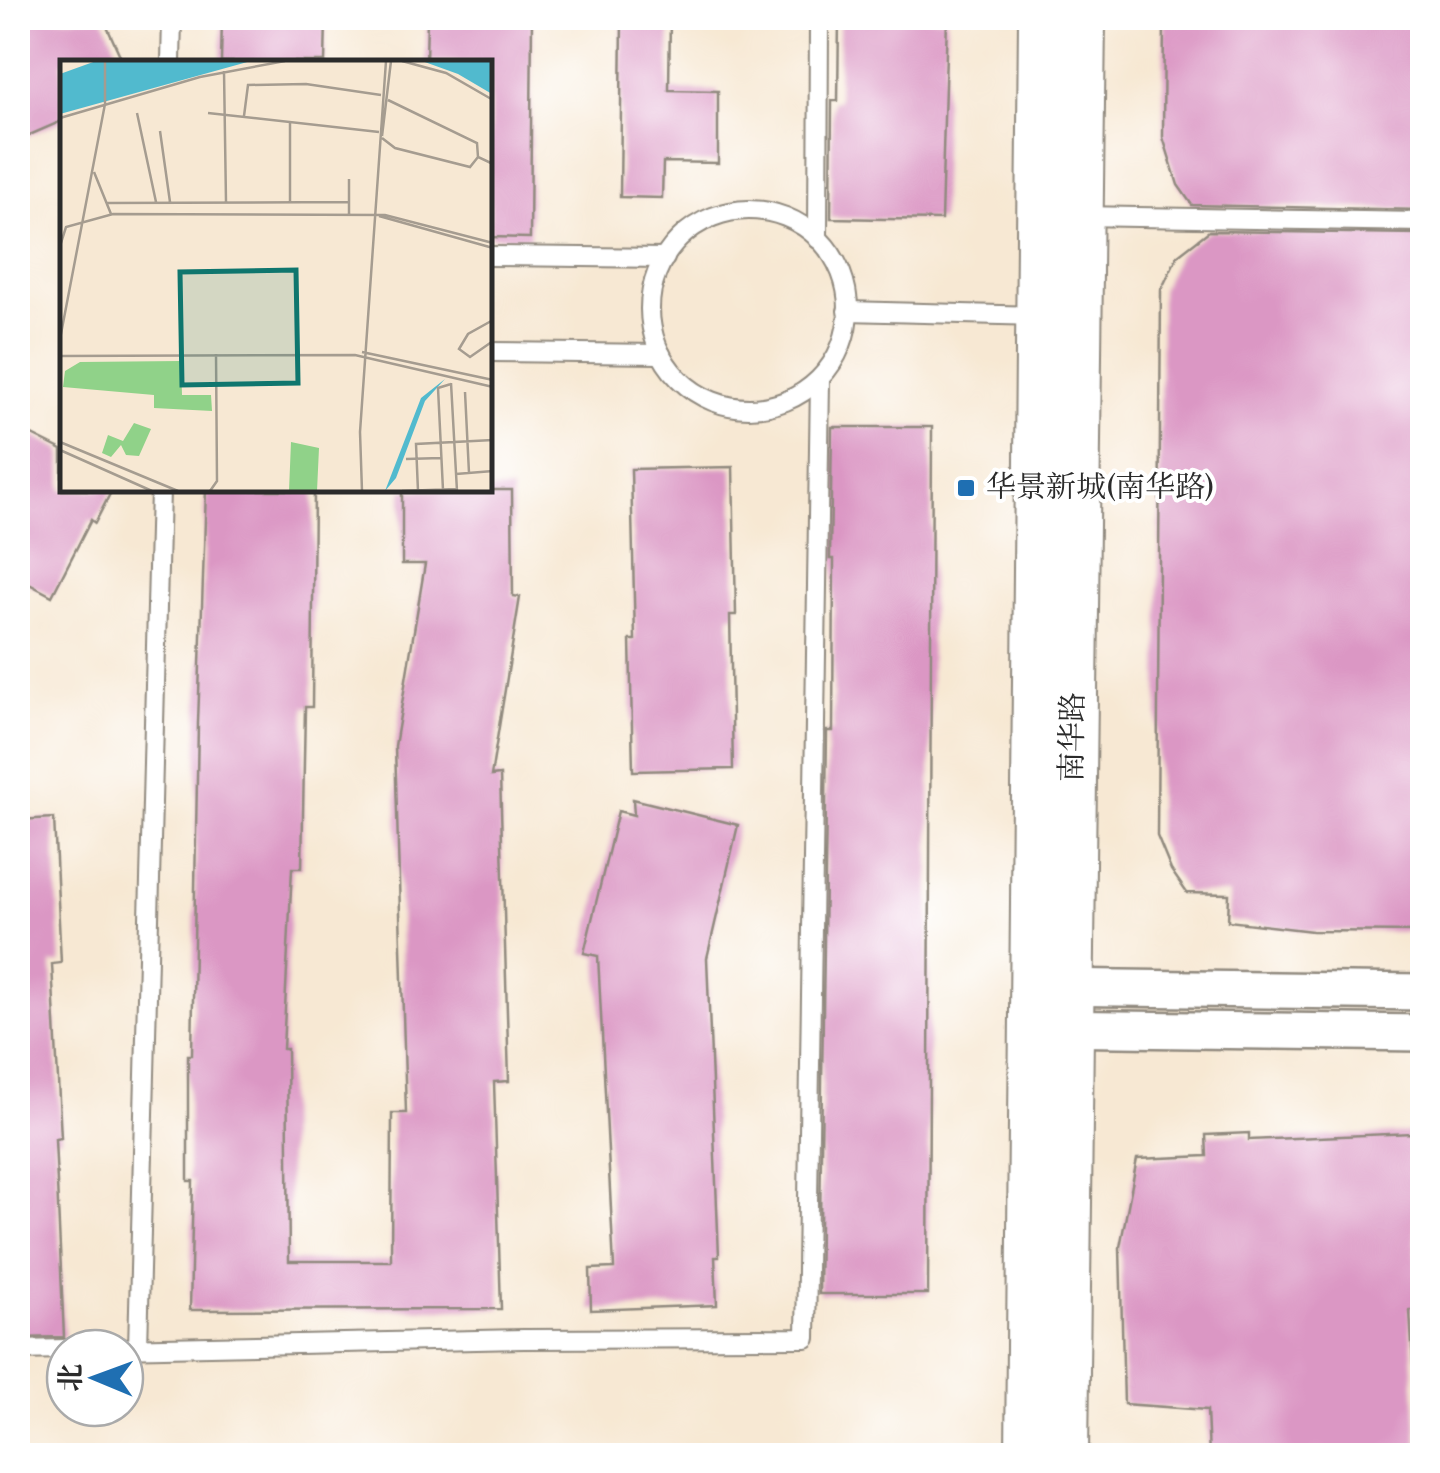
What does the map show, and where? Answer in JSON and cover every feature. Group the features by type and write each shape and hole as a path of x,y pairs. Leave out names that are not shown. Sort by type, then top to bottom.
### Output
{"street":[{"name":"南华路","path":"1043,18 1040,316 1064,1456"},
{"name":"南华路","path":"1030,1456 1052,1008 1079,216 1081,18"},
{"path":"1052,1008 1422,992"},
{"path":"1052,1008 1422,1033"}],"lane":[{"path":"170,60 172,18"},
{"path":"818,240 819,18"},
{"path":"744,208 784,213 818,240 844,285 844,337 835,359 820,380 800,396 782,405 756,410 730,407 684,385 662,354 651,322 657,274 665,258 684,234 706,220 744,208"},
{"path":"1079,216 1422,222"},
{"path":"492,256 665,258"},
{"path":"847,311 1040,316"},
{"path":"492,352 662,354"},
{"path":"145,1348 524,1338 806,1338 820,380"},
{"path":"139,1328 160,492"},
{"path":"18,1350 45,1349"}],"building":[{"path":"34,18 103,18 122,60 60,60 60,122 18,140 18,25"},
{"path":"222,18 326,18 325,60 221,60"},
{"path":"427,18 532,18 530,238 492,237 492,60 426,60"},
{"path":"622,18 670,18 669,90 718,91 718,163 663,162 662,198 620,197"},
{"path":"839,18 947,18 941,220 831,218 832,101 838,101"},
{"path":"1164,18 1422,18 1422,210 1192,205 1178,185 1163,137"},
{"path":"1209,231 1422,234 1422,932 1312,931 1228,921 1229,894 1187,893 1171,870 1157,836 1161,290 1178,255"},
{"path":"832,427 932,427 928,1294 819,1294 827,731 833,731"},
{"path":"18,428 60,449 60,492 111,492 95,523 91,520 52,596 18,578"},
{"path":"733,467 733,769 633,771 631,469"},
{"path":"512,490 513,596 520,597 491,776 500,775 509,1081 494,1082 501,1309 190,1310 193,1181 188,1181 188,1055 192,1055 206,492 314,492 312,707 305,707 302,868 292,868 283,1049 287,1049 289,1261 391,1261 392,1113 406,1113 395,746 425,564 402,564 402,492"},
{"path":"633,799 738,825 707,958 719,1257 715,1257 717,1305 591,1310 590,1269 614,1268 598,956 584,953 618,811 634,815"},
{"path":"54,818 61,963 52,964 61,1138 55,1139 64,1328 45,1328 45,1337 18,1338 18,820"},
{"path":"1249,1133 1249,1140 1412,1133 1418,1310 1410,1310 1418,1456 1209,1456 1207,1410 1124,1404 1120,1247 1137,1159 1207,1156 1206,1135"}],"place":[{"name":"华景新城(南华路)","path":"966,488"}]}
